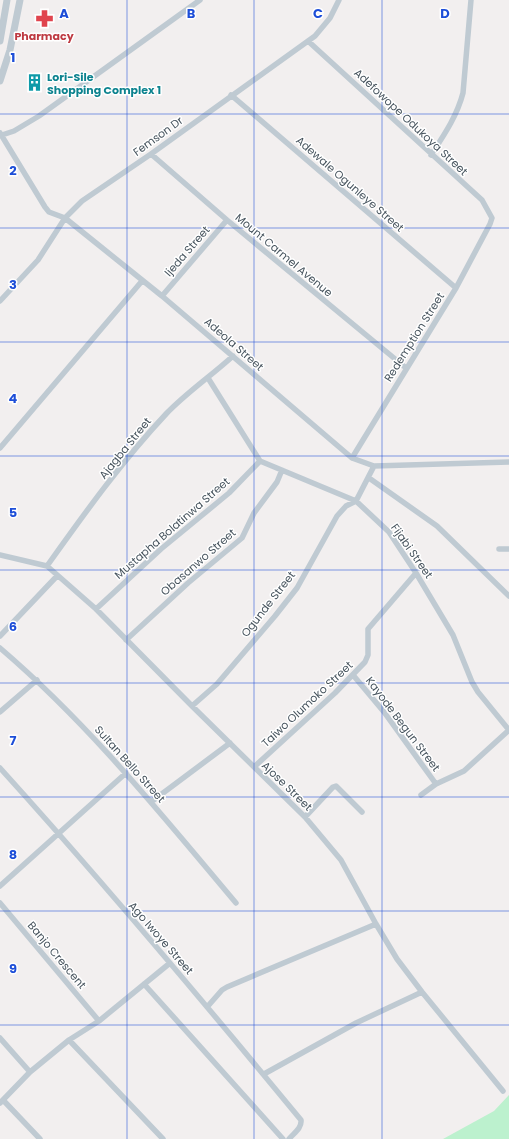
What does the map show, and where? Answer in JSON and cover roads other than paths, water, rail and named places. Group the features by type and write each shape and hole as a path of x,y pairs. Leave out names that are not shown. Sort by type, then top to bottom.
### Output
{"street":[{"path":"0,41 8,0"},
{"path":"0,81 10,50 20,0"},
{"path":"1,134 14,131 39,116 200,0"},
{"name":"Femson Dr","path":"0,301 38,260 65,218 82,201 152,154 231,95 315,36 330,18 339,0"},
{"path":"431,155 454,119 460,106 463,93 471,0"},
{"name":"Adefowope Odukoya Street","path":"308,41 482,200 492,218 490,224"},
{"name":"Adewale Ogunleye Street","path":"231,95 456,288"},
{"name":"Adeola Street","path":"1,134 49,212 65,218 162,296 352,458 374,466 509,462"},
{"name":"Mount Carmel Avenue","path":"152,154 227,220 406,368"},
{"name":"Ijeda Street","path":"162,296 227,220"},
{"name":"Redemption Street","path":"352,458 456,288 490,224"},
{"path":"0,448 142,281"},
{"name":"Ajagba Street","path":"47,566 82,517 148,434 179,402 232,356"},
{"path":"208,378 260,460"},
{"name":"Fijabi Street","path":"260,460 356,501 389,532 416,573 453,635 475,687 509,730"},
{"name":"Mustapha Bolatinwa Street","path":"96,608 161,549 230,493 260,460"},
{"name":"Ogunde Street","path":"192,706 217,684 275,616 296,588 338,516 346,506 356,501 374,466"},
{"name":"Obasanwo Street","path":"126,640 188,583 242,538 254,513 277,482 282,470"},
{"path":"369,478 436,526 509,596"},
{"path":"499,549 509,549"},
{"path":"0,555 47,566"},
{"name":"Ajose Street","path":"47,566 96,608 192,706 305,816 341,860 397,959 503,1091"},
{"name":"Taiwo Olumoko Street","path":"254,767 365,662 368,655 368,629 416,573"},
{"path":"0,636 57,576"},
{"name":"Sultan Bello Street","path":"0,648 37,680 75,717 126,773 236,903"},
{"name":"Kayode Begun Street","path":"353,675 384,712 436,784"},
{"path":"0,712 37,680"},
{"path":"421,795 436,784 464,771 509,730"},
{"path":"151,802 230,743"},
{"name":"Ago Iwoye Street","path":"0,768 58,832 208,1006 301,1120 302,1124 289,1139"},
{"path":"0,886 58,832 126,773"},
{"path":"305,816 336,786 362,812"},
{"name":"Banjo Crescent","path":"0,903 99,1021"},
{"path":"208,1006 222,990 227,987 376,924"},
{"path":"40,1139 1,1102 30,1072 69,1040 99,1021 170,963"},
{"path":"144,984 283,1139"},
{"path":"264,1074 356,1023 422,992"},
{"path":"0,1038 30,1072"},
{"path":"69,1040 163,1139"}],"place":[{"name":"Pharmacy","path":"44,18"},
{"name":"Lori-Sile Shopping Complex 1","path":"34,83"}]}
